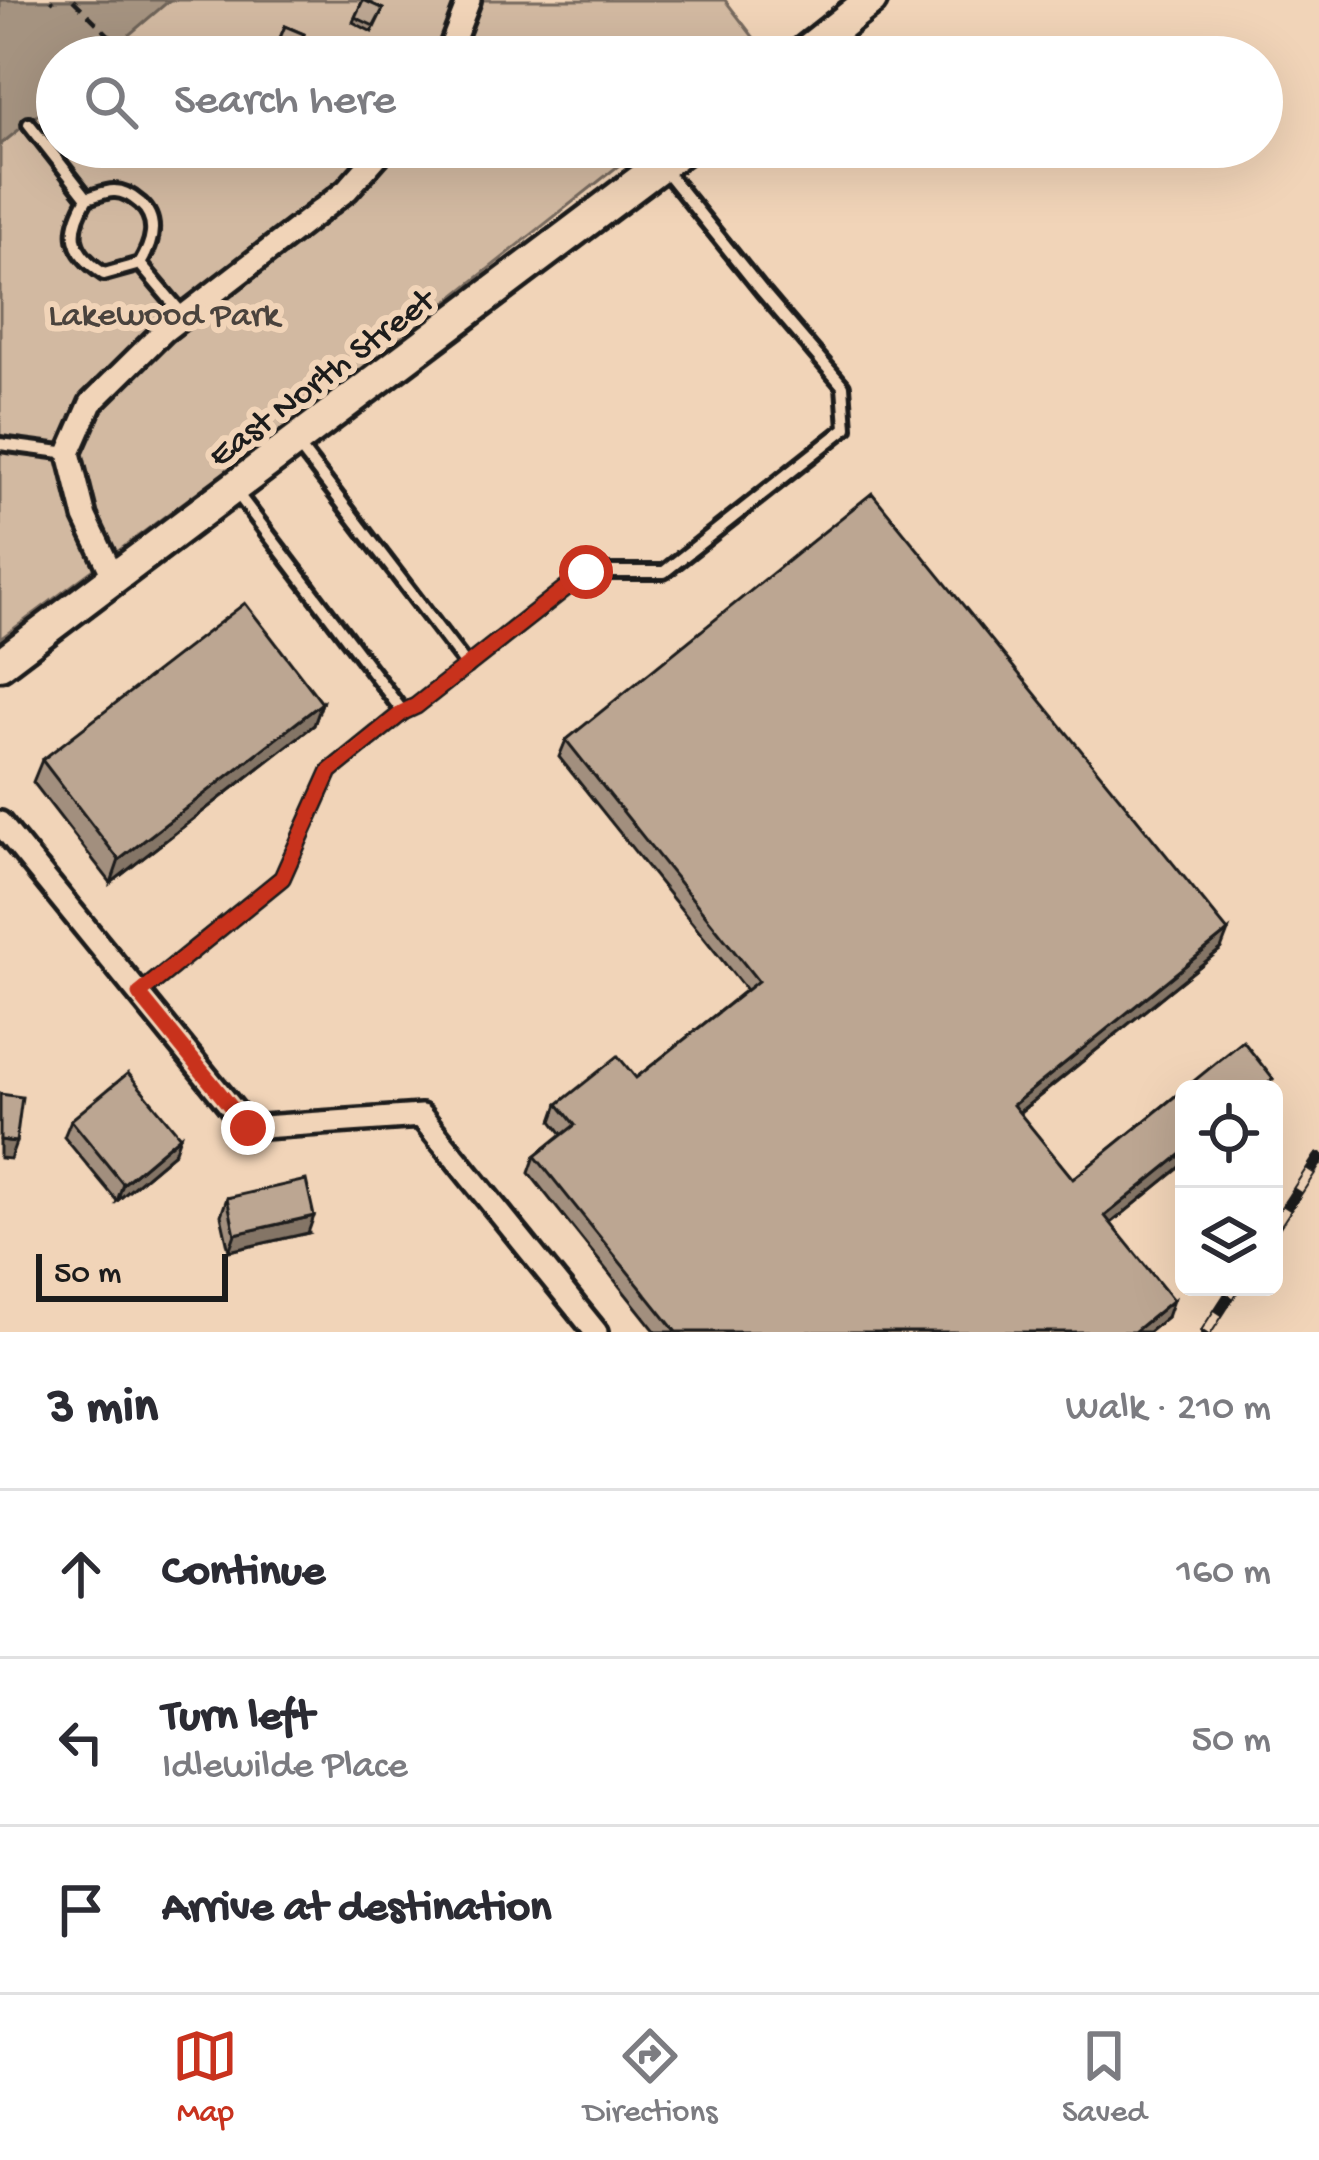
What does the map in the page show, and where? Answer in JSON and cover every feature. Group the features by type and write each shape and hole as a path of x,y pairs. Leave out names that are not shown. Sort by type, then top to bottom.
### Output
{"street":[{"path":"455,36 469,0"},
{"path":"826,36 871,0"},
{"path":"114,578 85,517 70,453 91,403 163,332 347,190 366,168"},
{"name":"East North Street","path":"0,664 657,168"},
{"path":"0,823 248,1128 421,1116 596,1332"}],"lane":[{"path":"29,124 36,133"},
{"path":"63,168 87,198"},
{"path":"139,994 282,878 330,771 403,712 586,572 664,572 846,428 843,386 682,168"},
{"path":"114,190 131,195 148,210 154,230 140,264 104,274 84,261 74,238 75,217 87,198 114,190"},
{"path":"140,264 184,316"},
{"path":"295,442 467,665"},
{"path":"0,444 70,453"},
{"path":"233,488 403,712"}],"path":[{"path":"73,0 110,36"}],"green space":[{"name":"Lakewood Park","path":"0,0 725,0 753,36 36,36 36,168 616,168 356,374 0,639"}],"shaded area":[{"path":"0,0 170,0 128,36 36,36 36,116 0,145"}],"building":[{"path":"363,0 383,9 374,26 355,17"},
{"path":"285,26 304,34 303,36 281,36"},
{"path":"872,493 1228,931 1013,1105 1073,1179 1175,1096 1175,1159 1105,1216 1173,1300 1134,1332 676,1332 535,1156 575,1125 558,1104 618,1056 636,1078 758,981 566,740"},
{"path":"245,603 322,703 119,860 42,760"},
{"path":"1243,1041 1273,1079 1272,1080 1195,1080"},
{"path":"128,1073 180,1136 123,1184 71,1120"},
{"path":"0,1094 22,1097 16,1142 0,1140"},
{"path":"306,1180 314,1216 235,1234 227,1198"}],"railway":[{"path":"1283,1213 1319,1158"},
{"path":"1206,1332 1229,1296"}],"route":[{"path":"248,1128 139,994 282,878 330,771 586,572"}]}
